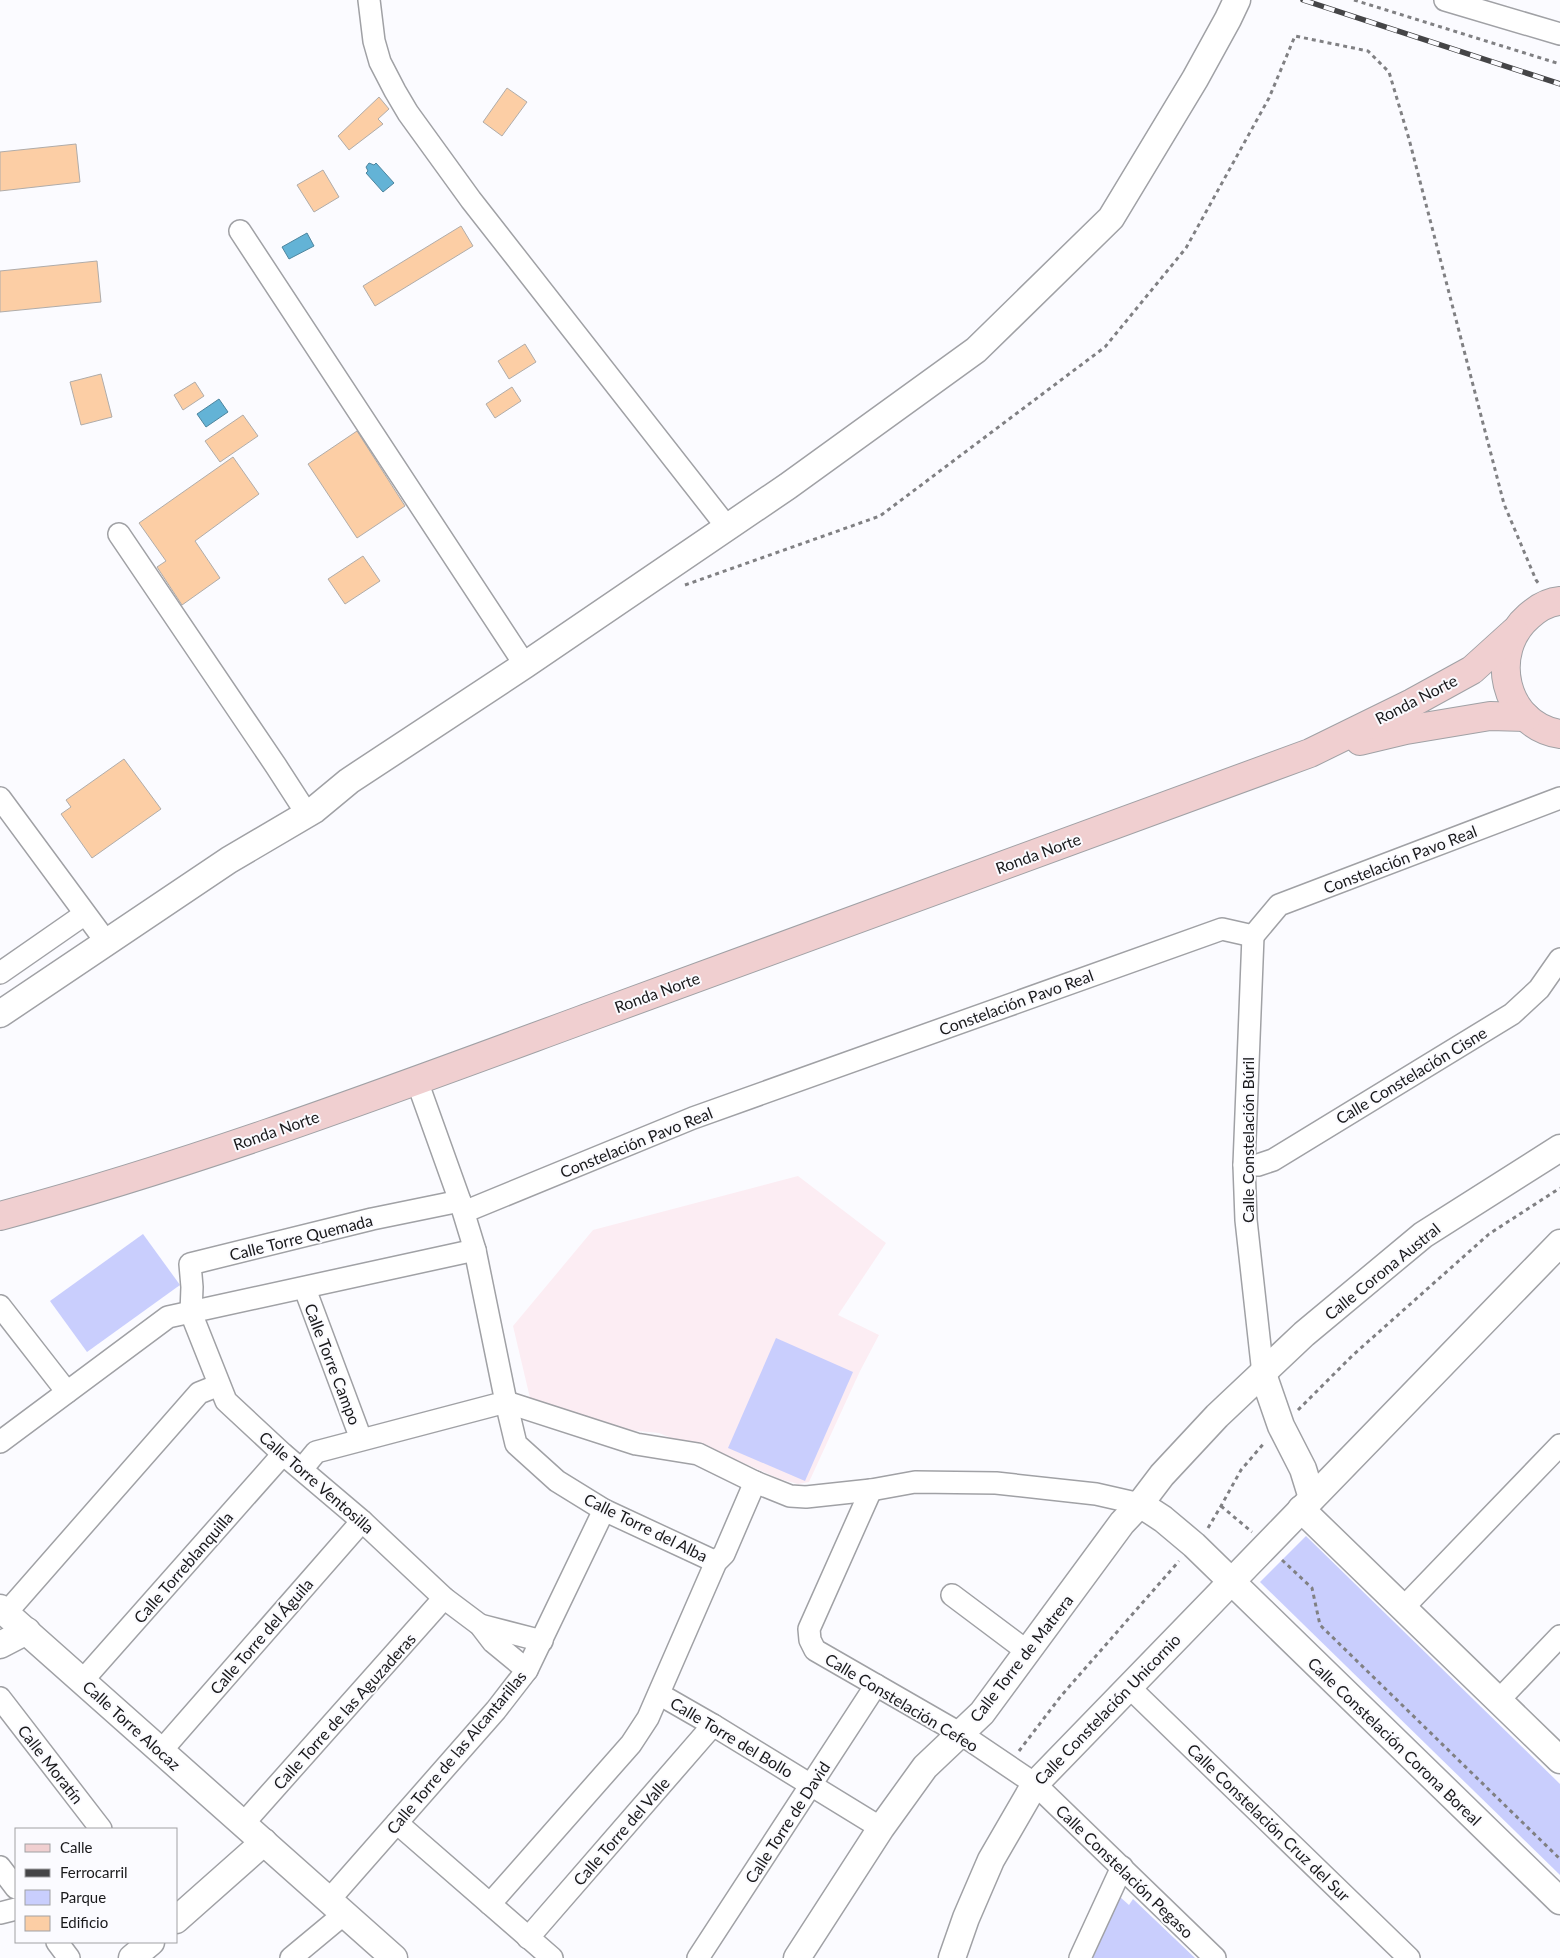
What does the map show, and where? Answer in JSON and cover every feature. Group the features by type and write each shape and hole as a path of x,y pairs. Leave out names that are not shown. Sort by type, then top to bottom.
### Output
{"main road":[{"name":"Ronda Norte","path":"1558,601 1536,610 1520,623 1507,649 1504,667 1507,686 1515,703 1526,717 1541,727 1560,734"},
{"name":"Ronda Norte","path":"0,1216 52,1202 170,1165 417,1081 1310,753 1412,703 1472,670 1514,632"},
{"name":"Ronda Norte","path":"1310,753 1406,730 1471,719 1490,716 1526,717"}],"street":[{"path":"369,0 374,41 380,62 408,113 471,200 727,527"},
{"path":"1445,0 1560,34"},
{"path":"0,1014 229,860 307,814 349,781 525,665 788,486 976,350 1111,218 1195,79 1233,10"},
{"path":"240,231 525,665"},
{"path":"119,534 307,814"},
{"path":"0,798 107,943"},
{"name":"Constelación Pavo Real","path":"462,1207 694,1118 1222,929 1253,936 1278,905 1560,798"},
{"path":"0,973 86,914"},
{"name":"Calle Constelación Búril","path":"1253,936 1244,1165 1246,1220 1263,1374"},
{"name":"Calle Constelación Cisne","path":"1244,1165 1258,1165 1273,1160 1512,1014 1539,989 1560,959"},
{"name":"Calle Torre del Alba","path":"417,1081 462,1207 475,1250 516,1444 557,1481 604,1510 716,1562"},
{"name":"Calle Corona Austral","path":"1140,1504 1162,1475 1217,1416 1304,1334 1422,1235 1560,1148"},
{"name":"Calle Torre Quemada","path":"191,1313 192,1287 190,1264 372,1219 462,1207"},
{"path":"1307,1503 1560,1243"},
{"path":"0,1442 168,1317 304,1289 475,1250"},
{"name":"Calle Torre Campo","path":"304,1289 361,1439"},
{"path":"1,1309 66,1392"},
{"name":"Calle Torre Ventosilla","path":"191,1313 226,1401 283,1454 362,1521 444,1598 480,1625 493,1642 526,1670"},
{"path":"1263,1374 1281,1426 1303,1469 1307,1503 1403,1608 1560,1760"},
{"path":"3,1611 199,1393 219,1385"},
{"path":"302,1469 316,1452 506,1402 636,1444 698,1454 790,1496 806,1497 871,1490 916,1482 996,1483 1096,1494 1140,1504"},
{"path":"1403,1608 1560,1445"},
{"name":"Calle Torreblanquilla","path":"83,1680 283,1454"},
{"path":"490,1904 631,1744 648,1718 716,1562 724,1554 756,1482"},
{"name":"Calle Constelación Cefeo","path":"871,1490 809,1629 810,1640 814,1650 961,1734 1035,1784"},
{"name":"Calle Constelación Unicornio","path":"952,1958 966,1918 991,1860 1035,1784 1307,1503"},
{"name":"Calle Constelación Corona Boreal","path":"1140,1504 1163,1519 1194,1545 1560,1901"},
{"name":"Calle Torre de Matrera","path":"797,1958 881,1828 925,1767 982,1713 1122,1523 1140,1504"},
{"name":"Calle Torre de las Alcantarillas","path":"291,1958 336,1907 397,1823 496,1710 526,1670 542,1641 604,1510"},
{"name":"Calle Torre del Águila","path":"160,1751 362,1521"},
{"path":"952,1595 1028,1652"},
{"name":"Calle Torre de las Aguzaderas","path":"243,1824 444,1598"},
{"name":"Calle Torre Alocaz","path":"3,1611 394,1958"},
{"name":"Calle Torre Ventosilla","path":"480,1625 542,1641"},
{"path":"0,1645 27,1631"},
{"path":"1498,1701 1560,1636"},
{"name":"Calle Torre de David","path":"698,1958 876,1685"},
{"name":"Calle Constelación Cruz del Sur","path":"1128,1686 1409,1958"},
{"name":"Calle Torre del Bollo","path":"659,1694 881,1828"},
{"name":"Calle Moratín","path":"0,1698 100,1828"},
{"name":"Calle Torre del Valle","path":"528,1938 713,1725"},
{"name":"Calle Constelación Pegaso","path":"1035,1784 1215,1958"},
{"path":"397,1823 552,1958"},
{"path":"178,1918 264,1842"},
{"path":"0,1867 15,1887"},
{"path":"1080,1958 1122,1867"},
{"path":"0,1913 15,1910"},
{"path":"58,1943 69,1958"},
{"path":"132,1958 150,1943"}],"path":[{"path":"1354,0 1560,64"},
{"path":"678,587 880,516 1105,347 1186,248 1269,98 1295,36 1368,51 1388,72 1409,139 1504,504 1536,580 1558,601"},
{"path":"1294,1415 1353,1355 1489,1234 1560,1188"},
{"path":"1203,1535 1241,1470 1271,1435"},
{"path":"1221,1506 1258,1536"},
{"path":"1276,1554 1312,1588 1320,1625 1560,1859"},
{"path":"1008,1766 1061,1696 1179,1561"}],"shaded area":[{"path":"369,163 374,165 376,163 394,183 383,192 366,173 368,171 366,167"},
{"path":"307,233 314,246 289,259 282,247"},
{"path":"219,399 228,412 206,427 197,414"},
{"path":"798,1176 886,1243 838,1315 879,1335 860,1371 809,1482 798,1484 780,1479 700,1444 674,1439 659,1433 628,1430 530,1398 513,1326 593,1230"}],"green space":[{"path":"143,1234 180,1285 87,1352 50,1301"},
{"path":"776,1338 853,1372 805,1481 728,1448"},
{"path":"1306,1536 1560,1784 1560,1875 1260,1582"},
{"path":"1120,1897 1129,1905 1133,1899 1195,1958 1093,1958"}],"building":[{"path":"507,88 527,102 502,136 483,122"},
{"path":"379,97 389,109 378,119 383,124 349,150 338,136"},
{"path":"76,144 80,182 0,191 0,152"},
{"path":"323,170 339,197 314,212 297,185"},
{"path":"461,226 473,246 375,306 363,286"},
{"path":"97,261 101,302 0,312 0,271"},
{"path":"525,344 536,362 509,379 498,361"},
{"path":"101,374 112,417 81,425 70,382"},
{"path":"195,382 204,396 183,410 174,395"},
{"path":"512,387 521,401 495,418 486,404"},
{"path":"243,415 258,436 220,462 205,441"},
{"path":"357,431 405,506 357,538 308,464"},
{"path":"233,457 259,494 195,541 220,578 182,605 157,567 166,561 139,523"},
{"path":"363,556 380,581 345,604 328,579"},
{"path":"124,759 161,809 92,858 61,814 71,807 66,800"}],"railway":[{"path":"1303,0 1560,84"}]}
